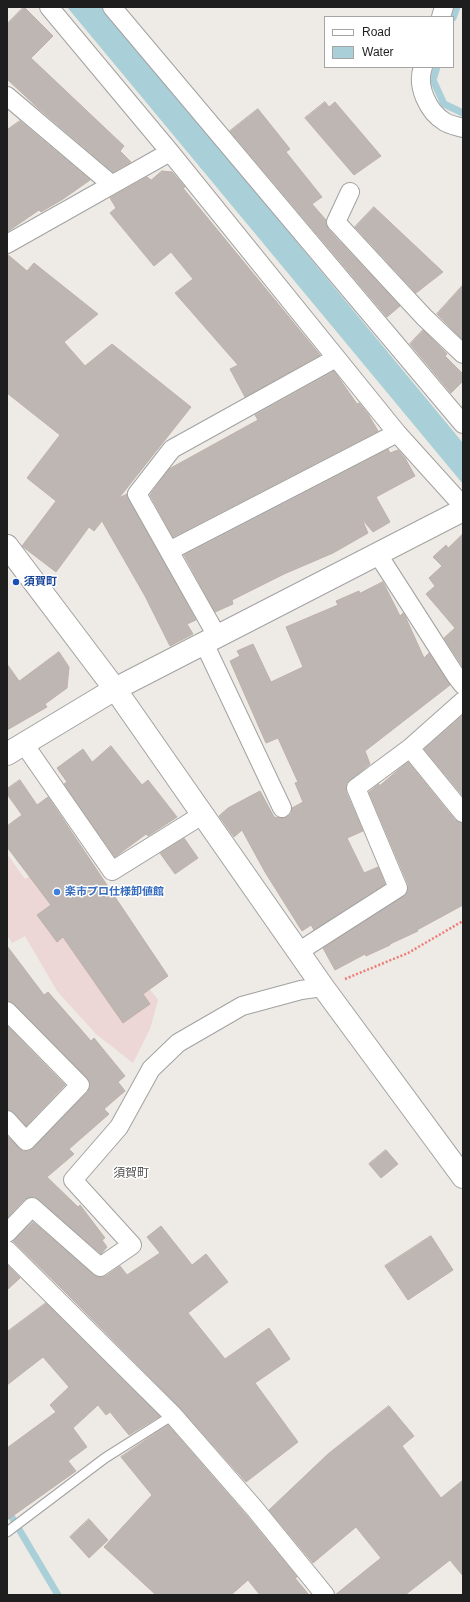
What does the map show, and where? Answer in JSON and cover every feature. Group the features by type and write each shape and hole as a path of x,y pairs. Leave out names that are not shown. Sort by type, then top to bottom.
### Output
{"street":[{"path":"49,7 170,152 397,433 463,506"},
{"path":"112,7 463,424"},
{"path":"423,68 420,75 428,106 445,122 463,128"},
{"path":"7,96 111,184"},
{"path":"7,244 170,152"},
{"path":"350,192 336,222 424,317 463,354"},
{"path":"282,808 210,639 169,551 137,494 172,448 336,358"},
{"path":"169,551 397,433"},
{"path":"202,815 112,871 16,749 115,689 463,510"},
{"path":"7,546 115,689 298,952 463,1177"},
{"path":"377,553 463,685"},
{"path":"298,952 398,888 356,788 410,748 463,701"},
{"path":"410,748 463,813"},
{"path":"7,1233 32,1207 100,1267 132,1245 73,1180 119,1127 151,1069 178,1043 242,1006 301,990 323,987"},
{"path":"7,1011 80,1085 26,1141 7,1120"},
{"path":"7,1250 173,1415 256,1509 325,1595"}],"lane":[{"path":"7,1532 105,1458 173,1415"}],"path":[{"path":"323,987 363,973 408,953 463,921"}],"shaded area":[{"path":"7,854 25,879 57,864 158,1000 150,1029 133,1063 96,1034 57,991 25,936 12,943 7,935"}],"water":[{"path":"67,7 102,7 143,56 463,443 463,484"}],"building":[{"path":"24,7 53,36 31,58 124,146 120,151 131,162 113,172 38,108 7,79 7,24"},
{"path":"325,102 329,107 335,102 381,156 354,175 305,118"},
{"path":"258,109 290,149 286,152 322,197 312,204 326,220 328,229 400,306 387,317 230,131"},
{"path":"20,121 90,180 63,199 41,212 39,210 7,232 7,130"},
{"path":"162,171 172,172 185,187 183,188 320,355 245,397 230,369 238,365 175,293 193,279 171,252 154,266 110,213 116,208 110,198 147,177 151,180"},
{"path":"374,207 443,272 416,293 355,227"},
{"path":"7,254 27,271 34,263 98,314 64,342 85,366 112,344 191,407 119,498 127,494 196,620 187,624 193,634 170,646 145,596 102,521 94,531 89,527 56,572 22,546 56,501 27,478 60,435 7,393"},
{"path":"463,285 463,338 462,339 437,314"},
{"path":"423,330 447,354 445,356 463,374 463,381 451,393 410,344"},
{"path":"334,371 357,404 359,403 368,414 378,431 173,537 150,495 169,469 258,420 255,415"},
{"path":"388,449 390,453 398,450 405,458 415,476 376,497 390,522 373,532 362,519 368,533 333,553 284,574 232,600 233,604 215,612 184,555"},
{"path":"463,534 463,667 444,638 455,628 426,594 435,586 429,578 442,566 433,557 446,545 448,548"},
{"path":"383,582 400,616 403,613 405,616 424,658 429,653 450,685 365,751 370,764 347,783 346,792 363,831 347,838 364,873 378,867 385,884 314,930 311,925 302,931 265,872 242,830 234,837 219,816 228,808 260,791 274,817 287,817 291,814 292,808 303,802 295,783 298,782 278,738 266,743 230,661 240,656 237,651 253,644 271,682 303,667 286,627 338,605 336,601 359,591 360,593"},
{"path":"59,652 69,667 67,688 45,704 47,707 7,730 7,664 19,681"},
{"path":"463,715 463,796 424,749"},
{"path":"111,746 142,785 148,780 177,817 148,836 146,834 115,857 64,784 67,782 57,768 83,749 92,762"},
{"path":"408,762 455,820 463,823 463,905 417,930 418,931 366,956 365,954 335,970 323,948 407,893 408,884 369,792 379,784 379,786"},
{"path":"20,780 37,805 48,797 168,976 143,994 150,1004 123,1023 63,937 57,942 37,915 51,905 7,847 7,826 22,815 7,794 7,789"},
{"path":"184,838 198,858 175,874 160,853"},
{"path":"7,946 44,995 48,992 91,1041 94,1038 125,1076 118,1082 125,1091 104,1109 109,1114 69,1149 74,1154 47,1177 78,1207 80,1205 105,1238 102,1240 107,1247 101,1254 35,1197 25,1199 7,1218 7,1136 23,1151 29,1151 88,1092 90,1087 87,1078 14,1004 7,1001"},
{"path":"7,1026 65,1085 26,1126 14,1113 7,1110"},
{"path":"386,1150 398,1164 381,1178 369,1164"},
{"path":"33,1222 97,1277 106,1276 120,1266 127,1275 160,1253 147,1237 161,1226 192,1265 206,1254 228,1282 188,1313 225,1359 269,1328 290,1359 255,1383 298,1442 246,1482 180,1408 13,1241"},
{"path":"431,1236 453,1270 408,1300 385,1266"},
{"path":"7,1265 20,1278 7,1290"},
{"path":"46,1303 160,1416 129,1435 110,1412 106,1415 98,1405 73,1428 87,1447 68,1461 76,1471 7,1520 7,1448 56,1412 50,1405 69,1387 43,1357 7,1385 7,1332"},
{"path":"389,1406 414,1436 402,1446 441,1498 463,1480 463,1576 450,1560 405,1595 335,1595 381,1558 356,1527 313,1563 269,1510 328,1454"},
{"path":"168,1425 247,1516 297,1577 295,1578 309,1595 260,1595 248,1580 231,1595 156,1595 104,1547 152,1495 121,1457"},
{"path":"89,1519 108,1540 89,1558 70,1537"}],"waterway":[{"path":"454,16 457,7"},
{"path":"437,68 433,80 444,104 463,113"},
{"path":"7,1509 58,1595"}],"place":[{"name":"須賀町","path":"16,582"},
{"name":"楽市プロ仕様卸値館","path":"57,892"}],"district":[{"name":"須賀町","path":"131,1174"}]}
